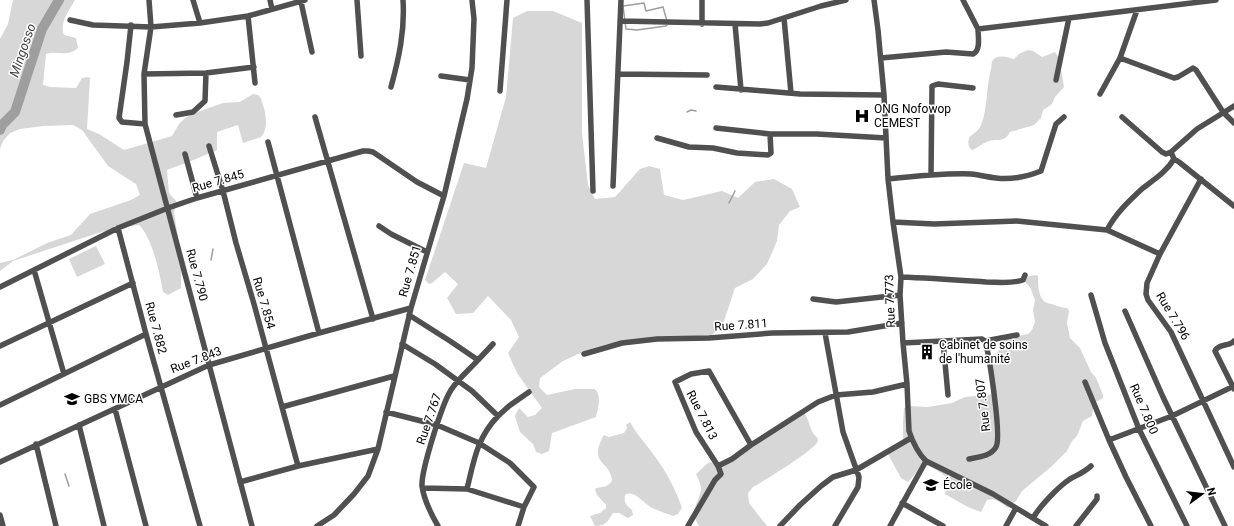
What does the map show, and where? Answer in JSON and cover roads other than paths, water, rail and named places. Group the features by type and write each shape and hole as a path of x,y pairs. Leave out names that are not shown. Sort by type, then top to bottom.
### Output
{"street":[{"name":"Rue 7.790","path":"149,0 151,26 144,74 145,124 252,526"},
{"path":"193,0 200,23"},
{"path":"270,0 272,9"},
{"path":"357,0 361,56"},
{"path":"392,87 399,58 404,21 403,0"},
{"name":"Rue 7.851","path":"317,526 334,515 354,494 368,476 378,449 409,315 444,196 470,80 472,68 474,19 472,0"},
{"path":"500,91 507,0"},
{"path":"587,0 593,191"},
{"path":"613,186 621,0"},
{"path":"702,0 702,24"},
{"path":"620,21 702,24 760,24 846,0"},
{"name":"Rue 7.773","path":"874,0 884,95 888,179 901,277 900,295 902,343 907,384 909,431 911,438 918,452 926,461 993,494 1046,526"},
{"path":"881,58 946,52 976,53 978,48 978,29 963,0"},
{"path":"978,29 1216,0"},
{"path":"70,20 93,25 151,26 200,23 248,16 303,1 312,52"},
{"path":"1100,94 1120,58 1137,10"},
{"path":"248,16 256,83"},
{"path":"784,18 791,93"},
{"path":"1056,80 1069,18"},
{"path":"735,24 741,90"},
{"path":"131,25 119,118 122,122 145,124"},
{"path":"1120,58 1174,78 1193,68 1196,70 1223,112 1234,123"},
{"path":"144,74 206,73 254,67"},
{"path":"176,115 193,112 205,101 206,73"},
{"path":"618,74 708,74"},
{"path":"441,76 470,80"},
{"path":"931,175 932,86 938,84 973,88"},
{"path":"716,87 791,93 884,95"},
{"path":"1122,117 1166,154 1171,152 1198,129 1234,106"},
{"path":"315,117 373,319"},
{"path":"888,179 931,175 973,174 997,178 1018,178 1036,173 1041,171 1056,124 1064,117"},
{"path":"716,128 770,134 817,134 886,138"},
{"path":"657,138 689,147 713,148 768,155 771,153 770,134"},
{"path":"268,142 319,332"},
{"name":"Rue 7.854","path":"209,146 223,190 236,243 298,466"},
{"name":"Rue 7.845","path":"0,286 118,228 168,208 223,190 368,151 373,152 417,182 444,196"},
{"path":"1171,152 1174,158 1201,178 1234,206"},
{"path":"185,154 197,198"},
{"path":"1107,230 1121,209 1169,168 1174,158"},
{"name":"Rue 7.796","path":"1201,178 1160,254 1147,283 1146,294 1148,300 1171,332 1234,467"},
{"path":"893,222 934,224 1017,221 1107,230 1160,254"},
{"path":"379,226 391,234 427,252"},
{"name":"Rue 7.882","path":"118,228 200,526"},
{"path":"34,270 64,374"},
{"path":"901,277 1009,283 1023,280 1025,275"},
{"path":"0,346 133,283"},
{"path":"813,300 836,302 900,295"},
{"name":"Rue 7.800","path":"1091,295 1105,343 1139,429 1187,526"},
{"name":"Rue 7.843","path":"0,462 209,365 319,332 411,308"},
{"path":"1125,311 1172,416 1225,526"},
{"path":"409,315 478,360"},
{"name":"Rue 7.811","path":"584,354 622,343 657,339 709,338 772,333 848,332 902,323"},
{"path":"825,333 843,432 859,477 858,488 835,526"},
{"path":"0,405 146,334"},
{"path":"902,343 982,339 985,341 1017,335"},
{"path":"1109,440 1172,416 1234,388 1215,351 1219,346 1231,344 1234,340"},
{"path":"943,341 948,395"},
{"name":"Rue 7.807","path":"969,459 991,453 997,447 998,440 996,408 985,341"},
{"path":"402,344 435,364 458,381 498,416"},
{"name":"Rue 7.767","path":"438,526 427,503 423,488 424,473 437,425 444,404 451,390 493,344"},
{"name":"Rue 7.813","path":"718,466 696,432 675,382 691,374 709,371 751,445"},
{"path":"282,407 394,376"},
{"path":"1085,382 1109,440 1151,526"},
{"path":"688,526 715,480 721,474 718,466 732,459 818,402 836,395 873,392 907,384"},
{"path":"467,489 479,443 498,416 508,406 529,392"},
{"path":"115,409 146,526"},
{"path":"386,412 437,425 479,443 510,463 533,486 518,526"},
{"path":"79,425 104,526"},
{"path":"780,526 821,486 833,477 856,470 911,438"},
{"path":"36,444 56,526"},
{"path":"240,482 298,466 378,449"},
{"path":"890,526 926,461"},
{"path":"1033,518 1050,497 1070,479 1082,474 1092,466"},
{"path":"423,488 467,489 524,507"},
{"path":"1076,526 1097,499 1097,496"},
{"path":"902,503 942,526"},
{"path":"1006,526 1016,508"},
{"path":"0,515 3,526"}],"waterway":[{"name":"Mingosso","path":"0,130 2,125 15,112 42,29 59,0"},
{"path":"623,6 644,3 646,11 663,7 667,21"},
{"path":"623,6 626,29 637,30 667,25"},
{"path":"687,112 691,110 696,111"},
{"path":"729,203 735,191"},
{"path":"211,260 213,249"},
{"path":"65,474 69,486"}],"place":[{"name":"ONG Nofowop CEMEST","path":"862,116"},
{"name":"Cabinet de soins de l'humanité","path":"927,352"},
{"name":"GBS YMCA","path":"72,399"},
{"name":"École","path":"931,485"}]}
